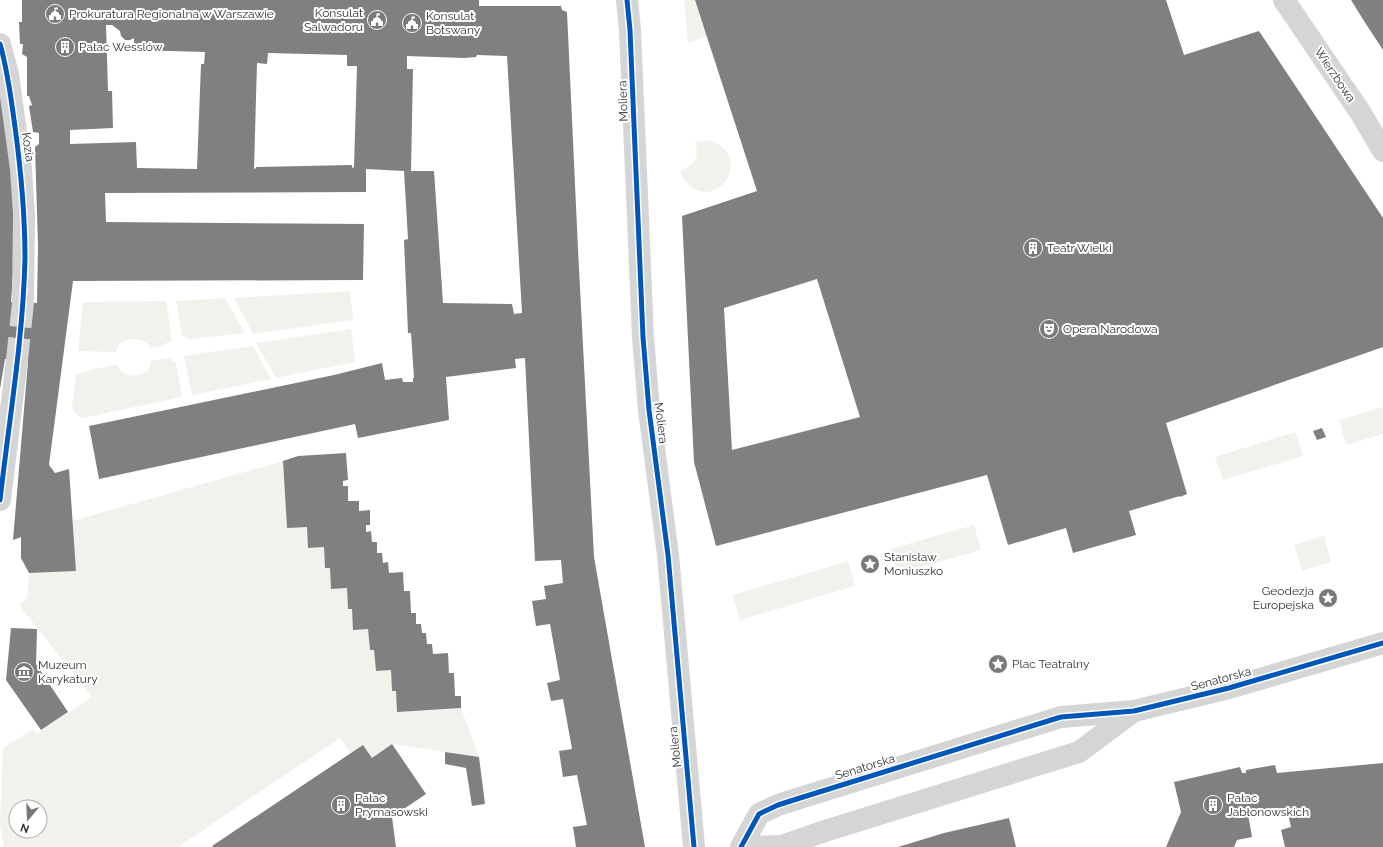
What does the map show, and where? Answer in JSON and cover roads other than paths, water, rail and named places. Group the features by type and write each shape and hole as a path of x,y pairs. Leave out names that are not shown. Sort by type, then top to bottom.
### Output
{"street":[{"name":"Wierzbowa","path":"1284,0 1382,145"},
{"name":"Moliera","path":"626,1 630,30 643,337 648,403 669,563 694,847"},
{"name":"Kozia","path":"0,44 8,74 21,169 24,222 23,303"},
{"path":"0,500 17,360"},
{"name":"Senatorska","path":"741,847 759,814 778,806 1061,717 1134,711 1229,688 1383,643"},
{"name":"Senatorska","path":"741,847 782,846 825,831 1079,752 1134,711"}],"tunnel":[{"path":"17,360 23,303"}],"place":[{"name":"Prokuratura Regionalna w Warszawie","path":"55,14"},
{"name":"Konsulat Salwadoru","path":"377,20"},
{"name":"Konsulat Botswany","path":"412,23"},
{"name":"Pałac Wesslów","path":"65,47"},
{"name":"Teatr Wielki","path":"1033,248"},
{"name":"Opera Narodowa","path":"1049,329"},
{"name":"Stanisław Moniuszko","path":"870,564"},
{"name":"Geodezja Europejska","path":"1328,598"},
{"name":"Plac Teatralny","path":"998,664"},
{"name":"Muzeum Karykatury","path":"24,672"},
{"name":"Pałac Prymasowski","path":"341,805"},
{"name":"Pałac Jabłonowskich","path":"1213,805"}]}
